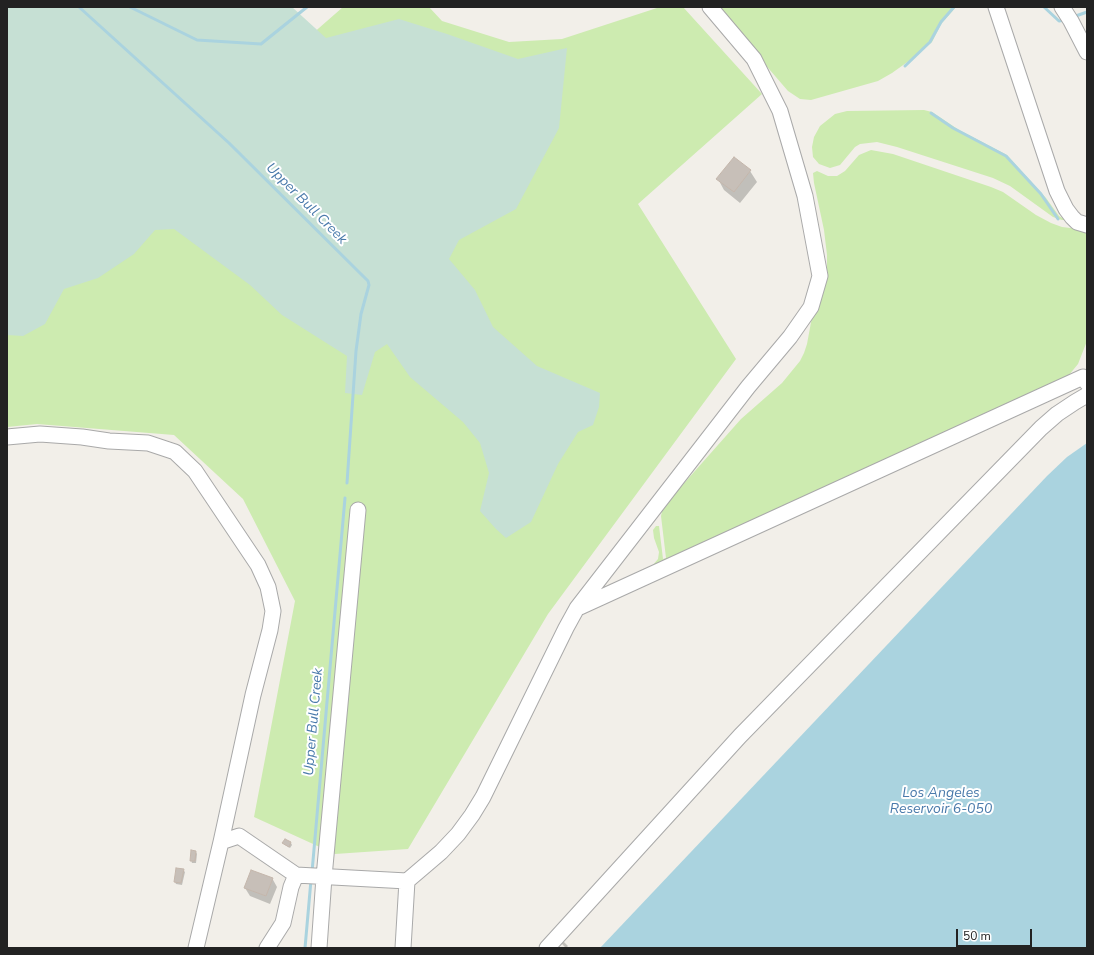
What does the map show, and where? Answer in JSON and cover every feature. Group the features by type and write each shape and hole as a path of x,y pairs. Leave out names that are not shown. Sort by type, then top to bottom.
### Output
{"lane":[{"path":"221,842 239,836 311,876 407,882 441,852 458,834 483,797 562,635 577,608 748,387 790,337 811,306 820,276 805,196 780,111 754,59 710,7"},
{"path":"996,7 1062,202 1072,218 1083,225 1087,225"},
{"path":"1067,15 1087,52"},
{"path":"577,608 1086,375"},
{"path":"547,948 740,736 1035,433 1057,414 1087,395"},
{"path":"7,437 40,434 82,437 109,441 148,443 175,452 195,471 258,564 268,587 273,611 270,630 253,695 196,948"},
{"path":"319,948 311,876 358,510"},
{"path":"267,948 283,923 291,887 311,876"},
{"path":"403,948 407,882"}],"green space":[{"path":"7,7 311,35 343,7 429,7 442,21 509,42 562,39 660,7 683,7 762,94 638,204 736,359 548,614 408,849 335,854 254,817 295,601 243,499 174,435 37,424 7,427"},
{"path":"7,7 292,7 326,38 399,19 518,59 567,48 559,128 516,209 459,240 449,259 475,290 493,327 537,366 600,393 599,407 593,425 578,432 558,464 531,522 506,538 480,511 489,473 480,443 463,422 410,377 387,344 375,352 362,395 345,393 347,356 282,315 250,285 174,229 155,230 134,254 98,278 64,289 45,324 23,336 7,335"},
{"path":"719,7 956,7 941,24 932,42 892,73 878,81 811,100 800,99 788,91 744,40"},
{"path":"924,110 932,112 959,130 1007,155 1046,198 1059,216 1066,220 1053,217 1010,186 993,178 877,142 860,144 855,147 840,165 830,168 819,164 813,157 812,147 814,137 820,126 835,114 847,111"},
{"path":"871,150 893,154 991,187 1003,192 1036,215 1051,223 1062,227 1087,230 1087,341 1078,364 1069,375 652,566 658,559 659,552 653,530 656,526 659,526 663,559 666,558 661,516 663,507 741,419 782,383 800,361 804,353 812,317 827,274 827,255 824,230 813,173 817,171 828,176 837,176 845,171 859,155"}],"water":[{"name":"Los Angeles Reservoir 6-050","path":"1087,443 1087,948 600,948 1047,476 1067,457"}],"building":[{"path":"734,157 751,170 734,192 716,179"},
{"path":"285,839 291,842 289,847 282,843"},
{"path":"191,850 196,851 195,861 190,861"},
{"path":"176,868 184,869 181,883 174,882"},
{"path":"251,870 273,878 266,896 244,888"}],"waterway":[{"name":"Upper Bull Creek","path":"79,7 229,143 368,281 369,285 361,314 356,351 347,483"},
{"path":"130,7 197,40 261,44 307,7"},
{"path":"905,66 930,42 941,22 954,7"},
{"path":"1044,7 1059,21 1066,20"},
{"path":"1073,17 1087,12"},
{"path":"931,113 953,128 1006,156 1041,194 1058,219"},
{"name":"Upper Bull Creek","path":"312,872 345,498"},
{"name":"Upper Bull Creek","path":"305,948 311,880"}]}
